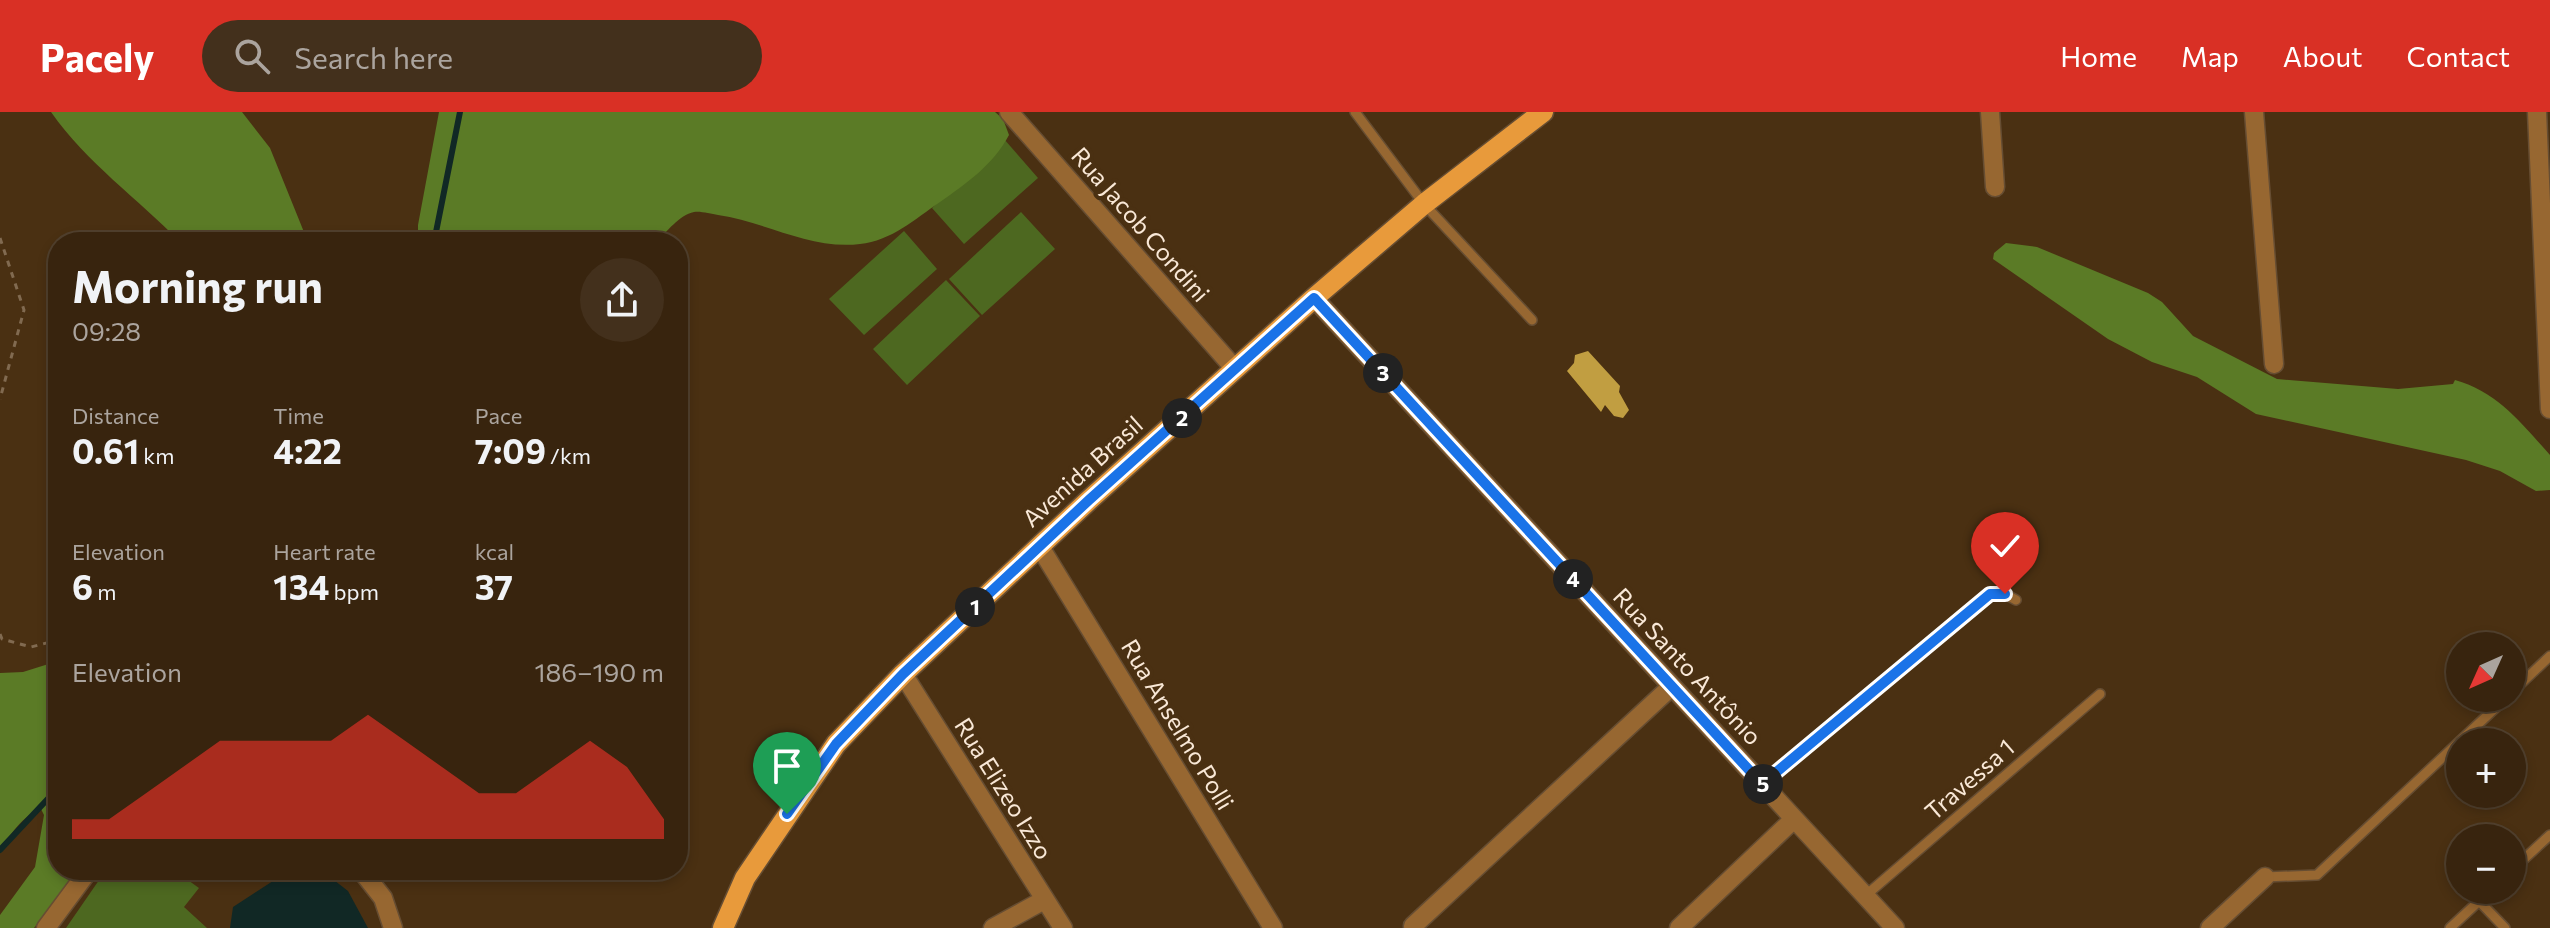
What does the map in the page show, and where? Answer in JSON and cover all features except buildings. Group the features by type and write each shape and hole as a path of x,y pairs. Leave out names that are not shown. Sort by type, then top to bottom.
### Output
{"main road":[{"name":"Avenida Brasil","path":"723,928 745,878 836,744 903,674 1314,298 1424,204 1543,112"}],"street":[{"name":"Rua Jacob Condini","path":"1009,112 1235,369"},
{"path":"1990,112 1995,187"},
{"path":"2254,112 2274,364"},
{"path":"2537,112 2550,409"},
{"name":"Rua Santo Antônio","path":"1314,298 1895,928"},
{"name":"Rua Anselmo Polli","path":"1040,547 1273,928"},
{"name":"Rua Elizeo Izzo","path":"903,674 1063,928"},
{"path":"1413,926 1672,686"},
{"path":"1679,928 1794,819"},
{"path":"2210,928 2265,877"},
{"path":"46,928 82,880"},
{"path":"369,880 383,898 393,928"},
{"path":"993,928 1044,900"}],"lane":[{"path":"1355,112 1424,204 1532,320"},
{"path":"1762,784 1990,594 2005,594 2016,600"},
{"path":"2526,679 2550,656"},
{"name":"Travessa 1","path":"1865,896 2100,694"},
{"path":"2265,877 2317,875 2491,712"},
{"path":"2526,857 2550,835"},
{"path":"2450,928 2476,904"},
{"path":"2482,904 2505,928"}],"path":[{"path":"0,238 24,310 0,399"},
{"path":"0,634 2,639 31,647 48,643"}],"green space":[{"path":"51,112 242,112 270,148 304,232 170,232 96,164"},
{"path":"439,112 995,112 1003,119 1009,135 987,164 969,180 902,228 882,239 860,244 824,243 736,219 697,212 678,220 666,232 418,232"},
{"path":"1004,139 1038,178 964,244 932,208"},
{"path":"1021,212 1055,249 982,315 949,279"},
{"path":"904,231 937,269 864,335 829,299"},
{"path":"2006,243 2037,247 2148,293 2162,302 2193,336 2277,379 2398,389 2453,384 2455,380 2470,385 2508,410 2550,455 2550,490 2536,491 2500,471 2466,460 2256,414 2197,377 2152,362 2108,339 1993,259 1994,253"},
{"path":"946,280 980,316 907,385 873,349"},
{"path":"48,664 48,880 73,880 34,928 0,928 0,915 35,867 44,815 41,809 29,816 12,832 0,851 0,673 23,672"},
{"path":"99,880 188,880 199,888 184,907 207,928 66,928"}],"water":[{"path":"275,880 334,880 348,891 368,928 230,928 233,907"}],"waterway":[{"path":"436,232 460,112"},
{"path":"0,850 48,799"}],"route":[{"path":"787,814 836,744 903,674 1089,500 1314,298 1762,784 1990,594 2005,594"}]}
